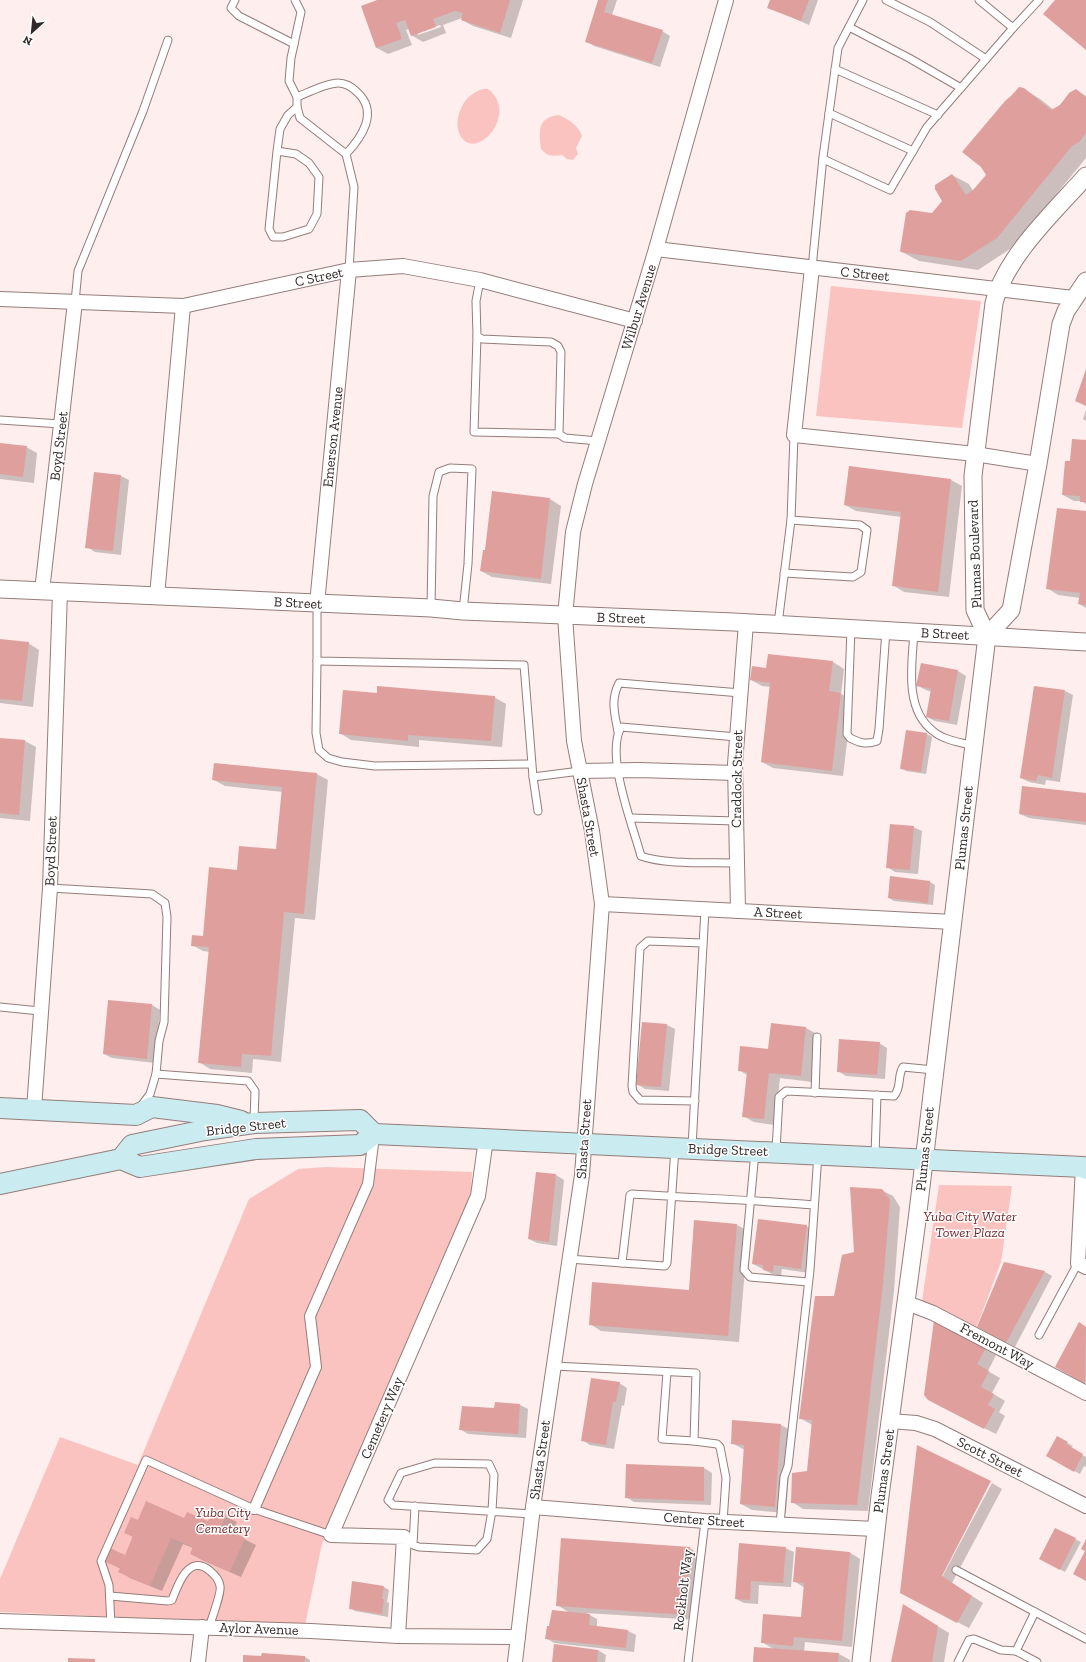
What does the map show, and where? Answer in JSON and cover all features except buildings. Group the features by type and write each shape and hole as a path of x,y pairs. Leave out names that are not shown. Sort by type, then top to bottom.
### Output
{"main road":[{"path":"0,1108 136,1114 152,1107 254,1123"},
{"name":"Bridge Street","path":"374,1134 360,1120 254,1123 178,1135 132,1145 121,1159 140,1167 256,1149 360,1145 374,1134 1085,1166"},
{"path":"0,1184 121,1159"}],"street":[{"name":"Wilbur Avenue","path":"565,616 573,532 584,484 656,250 726,0"},
{"name":"Plumas Boulevard","path":"1086,176 1020,251 1004,274 997,289 991,316 973,476 975,610 987,636 1011,610 1038,464 1061,324 1073,298 1086,281"},
{"name":"C Street","path":"656,250 1073,298"},
{"name":"C Street","path":"0,299 183,306 349,270 403,266 480,280 635,321"},
{"path":"812,268 794,435 975,454 1038,464"},
{"name":"Emerson Avenue","path":"317,604 349,270"},
{"name":"Boyd Street","path":"42,591 75,302"},
{"path":"157,596 183,306"},
{"name":"B Street","path":"0,588 317,604 431,608 565,616 778,624 1086,642"},
{"name":"Boyd Street","path":"34,1110 50,888 60,592"},
{"name":"Shasta Street","path":"515,1662 533,1510 582,1175 602,904 592,831 574,741 565,616"},
{"name":"Craddock Street","path":"738,911 735,773 746,623"},
{"name":"Plumas Street","path":"861,1662 876,1529 924,1159 987,636"},
{"path":"580,770 735,773"},
{"name":"A Street","path":"602,904 953,922"},
{"path":"254,1509 316,1367 310,1316 368,1184 374,1134"},
{"name":"Cemetery Way","path":"331,1535 478,1196 486,1139"},
{"path":"1082,1265 1085,1166"},
{"name":"Fremont Way","path":"905,1304 933,1313 1086,1393"},
{"name":"Scott Street","path":"890,1421 916,1423 935,1429 1086,1506"},
{"name":"Center Street","path":"533,1510 723,1522 876,1529"},
{"path":"331,1535 404,1537 398,1636"},
{"name":"Aylor Avenue","path":"0,1621 311,1631 398,1636 518,1637"},
{"path":"198,1662 205,1628"}],"lane":[{"path":"235,0 231,8 239,16 294,44"},
{"path":"296,0 301,12 288,81 297,97 297,107 300,118 346,154 354,187 349,270"},
{"path":"812,268 823,159 838,48 863,0"},
{"path":"886,0 930,22 986,59"},
{"path":"980,0 1013,28"},
{"path":"823,159 890,190 927,127 1039,0"},
{"path":"849,28 908,58 961,88"},
{"path":"75,302 78,271 144,111 168,40"},
{"path":"835,70 938,115"},
{"path":"297,97 337,83 349,85 364,98 368,113 367,123 356,144 346,154"},
{"path":"276,151 296,154 309,163 319,176 317,214 309,228 283,237 273,237 269,228 276,151 280,129 288,115 297,107"},
{"path":"829,113 913,151"},
{"path":"480,280 476,301 477,336 474,432 559,434 565,438 598,442"},
{"path":"477,336 482,339 551,342 558,346 561,352 559,434"},
{"path":"0,420 61,424"},
{"path":"778,624 791,520 794,435"},
{"path":"431,608 433,496 439,472 450,468 472,469 468,564 463,611"},
{"path":"784,573 853,577 862,572 864,557 866,530 860,525 791,520"},
{"path":"317,604 316,733 319,750 328,758 342,762 375,766 531,764"},
{"path":"851,629 848,734 850,738 859,743 869,744 877,741 879,729 886,630"},
{"path":"914,632 911,674 913,698 922,719 933,732 942,737 973,746"},
{"path":"316,661 524,665 531,764 538,811"},
{"path":"618,732 613,705 614,694 619,683 740,693"},
{"path":"737,737 677,731 621,728 616,735 617,770 641,856 650,860 737,863"},
{"path":"533,777 580,770"},
{"path":"630,818 736,821"},
{"path":"50,888 152,894 165,902 167,917 164,1022 159,1041 156,1074 150,1094 136,1114"},
{"path":"569,1259 665,1266 667,1263 671,1196 695,1101 705,909"},
{"path":"695,1101 640,1100 633,1092 632,1079 640,948 648,940 703,943"},
{"path":"0,1007 40,1011"},
{"path":"814,1093 817,1037"},
{"path":"776,1152 779,1097 786,1092 894,1096 899,1091 901,1071 903,1067 934,1070"},
{"path":"156,1074 248,1081 255,1091 254,1123"},
{"path":"875,1156 877,1095"},
{"path":"755,1152 744,1270 750,1277 808,1282"},
{"path":"780,1525 784,1477 788,1466 808,1282 818,1154"},
{"path":"622,1263 630,1196 632,1194 814,1205"},
{"path":"1039,1335 1082,1265"},
{"path":"554,1366 696,1373 694,1442"},
{"path":"667,1372 662,1439 717,1444 720,1447 726,1478 723,1522"},
{"path":"111,1625 109,1585 101,1561 146,1460 254,1509 331,1535"},
{"path":"415,1506 413,1545 419,1548 477,1550 487,1538 492,1511 494,1475 489,1464 435,1463 401,1473 388,1500 393,1504 415,1506 492,1511 533,1510"},
{"name":"Rockholt Way","path":"688,1662 705,1521"},
{"path":"110,1596 168,1601 172,1600 182,1577 191,1568 198,1565 205,1566 217,1576 221,1587 205,1628"},
{"path":"956,1570 1086,1639"},
{"path":"1016,1651 1035,1612"},
{"path":"958,1662 969,1640 974,1639 1001,1650 1016,1651 1037,1662"}],"green space":[{"path":"488,89 497,99 499,110 497,122 492,132 484,140 476,143 467,142 460,135 458,129 457,123 459,114 464,103 469,97 475,92"},
{"path":"558,115 572,123 582,136 576,148 578,154 573,160 567,159 562,155 548,155 541,149 540,132 543,123 546,119"},
{"path":"831,286 981,301 962,428 816,416"},
{"name":"Yuba City Cemetery","path":"326,1167 472,1172 471,1194 322,1544 305,1625 0,1612 0,1579 60,1437 138,1465 249,1199 298,1169"},
{"name":"Yuba City Water Tower Plaza","path":"939,1185 1012,1186 1001,1262 974,1334 921,1308"}]}
